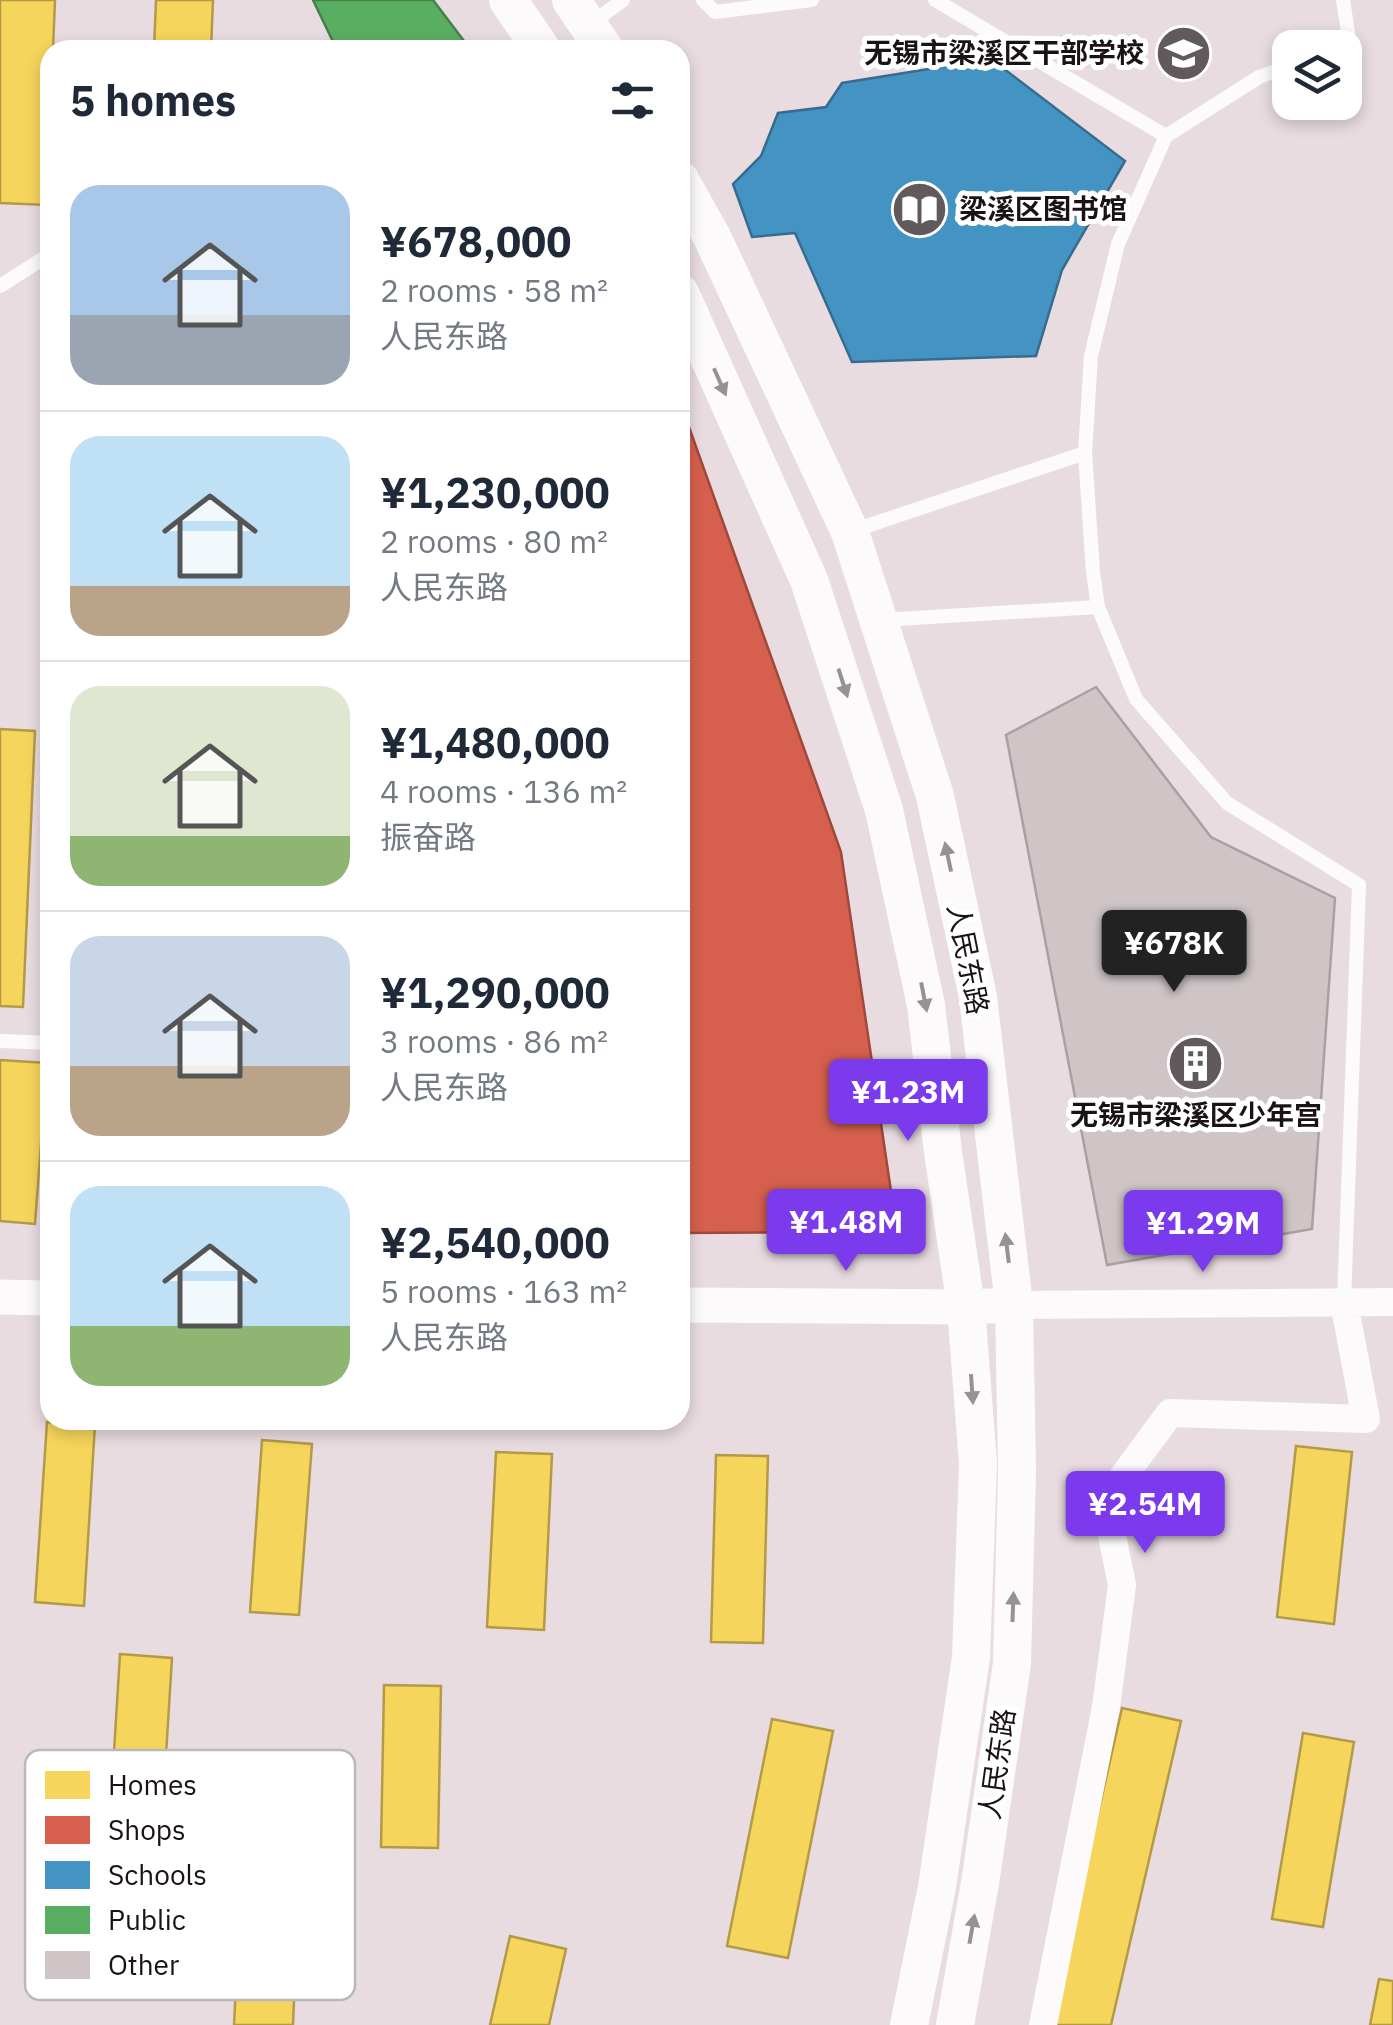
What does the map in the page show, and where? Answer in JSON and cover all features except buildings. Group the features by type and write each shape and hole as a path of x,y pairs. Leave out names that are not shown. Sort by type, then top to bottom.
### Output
{"main road":[{"path":"508,0 535,40"},
{"name":"人民东路","path":"690,198 712,236 850,532 935,796 978,996 1014,1305 1017,1470 1012,1662 955,2025"},
{"name":"人民东路","path":"690,315 809,580 884,810 926,1005 966,1307 978,1464 970,1657 938,1886 909,2025"}],"street":[{"path":"0,1297 40,1298"},
{"path":"1043,2025 1106,1708 1122,1585 1104,1501 1170,1413 1366,1420 1344,1302"},
{"path":"690,1305 966,1307 1393,1302"}],"lane":[{"path":"588,25 622,0"},
{"path":"704,0 715,12 812,0"},
{"path":"936,0 1166,136"},
{"path":"1343,0 1348,30"},
{"path":"1272,73 1166,136 1118,244 1092,356 1084,453 1098,607 1136,699 1227,803 1358,885 1344,1302"},
{"path":"0,286 40,260"},
{"path":"850,532 1084,453"},
{"path":"880,620 1098,607"},
{"path":"0,1041 40,1043"}],"place":[{"name":"无锡市梁溪区干部学校","path":"1183,53"},
{"name":"梁溪区图书馆","path":"920,209"},
{"name":"无锡市梁溪区少年宫","path":"1196,1064"}]}
